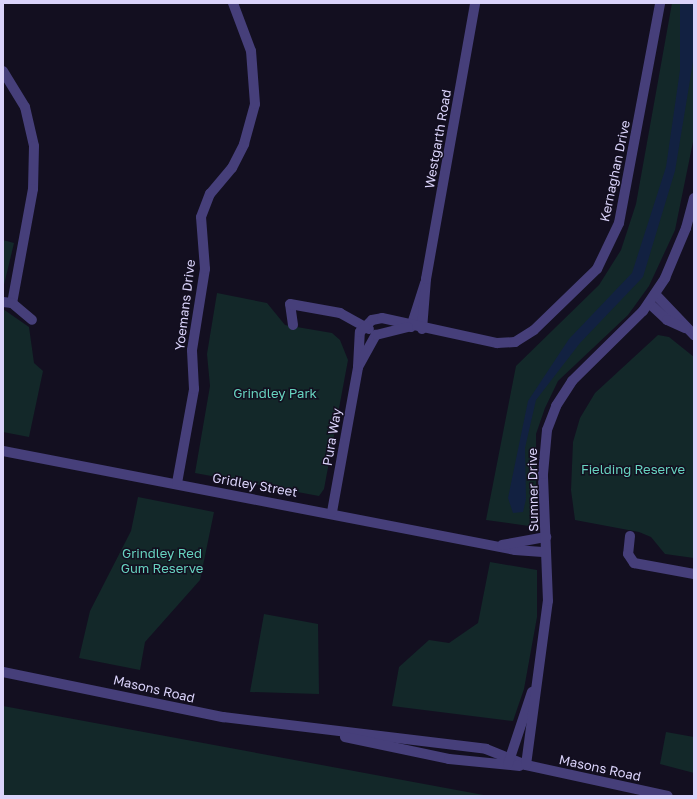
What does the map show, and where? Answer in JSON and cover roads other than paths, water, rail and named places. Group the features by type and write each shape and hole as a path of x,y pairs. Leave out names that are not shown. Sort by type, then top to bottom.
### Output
{"street":[{"name":"Yoemans Drive","path":"177,483 194,389 192,350 205,269 201,217 210,194 232,168 244,144 254,104 251,51 233,3"},
{"name":"Westgarth Road","path":"422,329 426,279 475,3"},
{"name":"Kernaghan Drive","path":"364,325 382,318 422,329 497,342 515,342 534,330 597,269 619,223 660,3"},
{"path":"3,71 25,107 35,152 33,189 8,303 32,320"},
{"name":"Sumner Drive","path":"526,766 533,728 534,684 548,601 543,451 556,406 572,381 615,341 655,294 677,255 694,198"},
{"name":"Westgarth Road","path":"411,327 426,279"},
{"path":"655,294 691,332"},
{"path":"648,303 667,320 691,332"},
{"path":"293,325 290,304 340,313 364,325 376,335"},
{"name":"Pura Way","path":"332,512 358,367 357,340 364,325"},
{"name":"Kernaghan Drive","path":"376,335 411,327"},
{"name":"Pura Way","path":"358,367 376,335"},
{"name":"Gridley Street","path":"3,451 502,544 525,551 546,552"},
{"path":"630,536 628,554 634,563 694,574"},
{"name":"Gridley Street","path":"502,544 546,537"},
{"name":"Masons Road","path":"3,672 184,710 299,726 435,741 486,749 508,762"},
{"name":"Sumner Drive","path":"508,762 534,684"},
{"name":"Masons Road","path":"299,726 449,759 508,762 668,796"}],"water":[{"path":"680,3 694,3 694,56 675,171 643,277 580,343 536,400 525,448 526,499 523,512 513,513 508,498 528,401 569,339 632,273 666,167 680,70"}],"park label":[{"name":"Grindley Park","path":"275,393"},
{"name":"Fielding Reserve","path":"633,469"},
{"name":"Grindley Red Gum Reserve","path":"162,562"}]}
